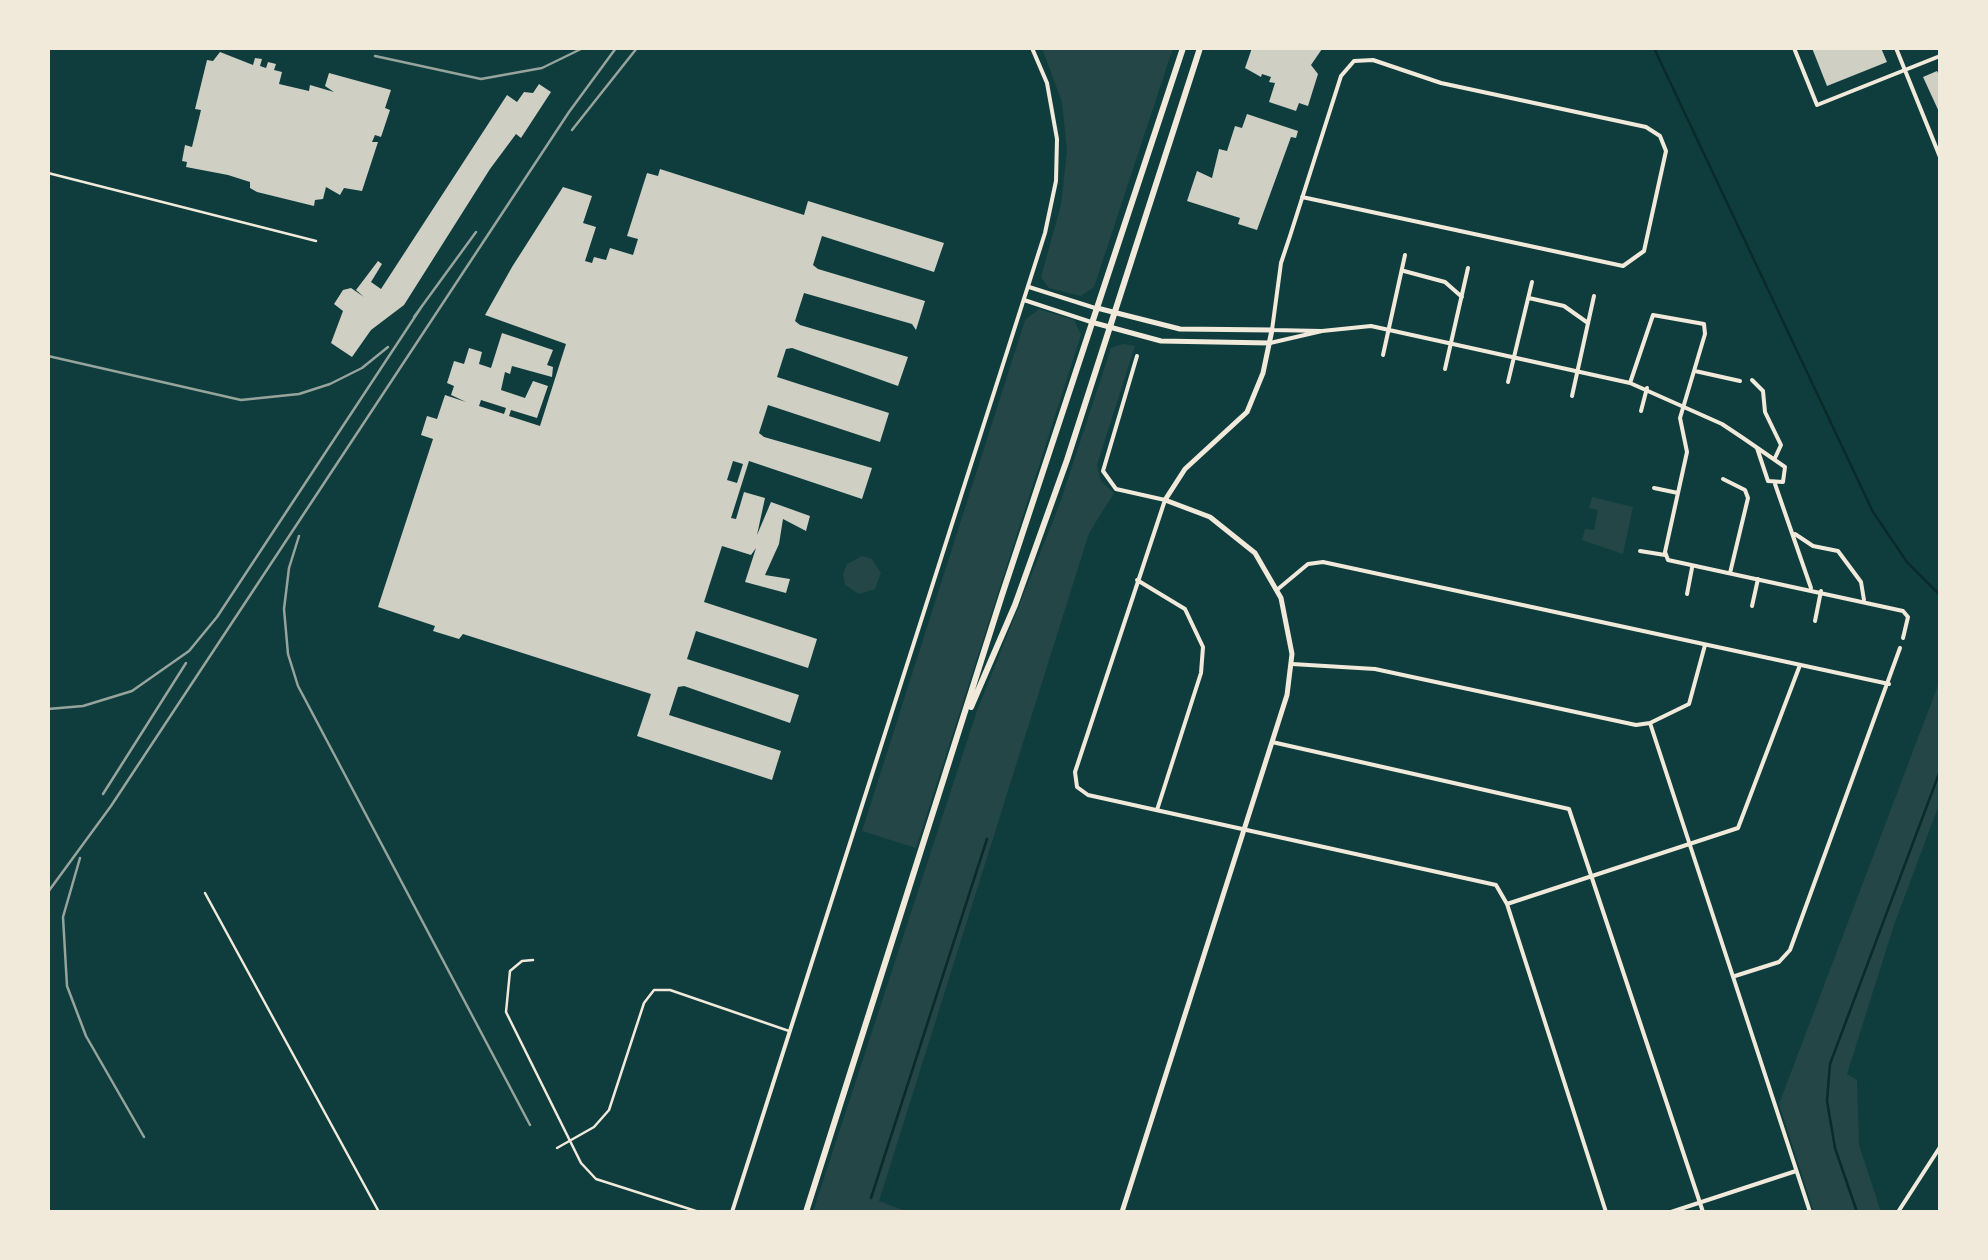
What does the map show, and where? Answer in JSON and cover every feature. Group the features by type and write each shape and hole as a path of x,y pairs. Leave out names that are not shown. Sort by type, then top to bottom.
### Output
{"main road":[{"path":"806,1212 1091,322 1183,48"},
{"path":"958,736 1015,605 1112,328 1200,48"}],"street":[{"path":"732,1212 1053,202 1058,160 1052,100 1032,48"},
{"path":"1794,48 1816,104 1940,56"},
{"path":"1896,48 1940,154"},
{"path":"1302,197 1624,266 1638,260 1644,251 1666,151 1660,136 1646,127 1441,82 1363,59 1350,64 1341,76 1302,197 1281,264 1270,343 1259,386 1247,412 1185,470 1165,500 1075,772 1077,787 1088,795 1490,883 1500,890 1606,1212"},
{"path":"1383,355 1406,254"},
{"path":"1445,369 1468,268"},
{"path":"1402,271 1445,282 1462,297"},
{"path":"1508,382 1532,282"},
{"path":"1028,286 1180,330 1389,329 1630,382 1686,405 1774,459 1787,473 1785,480 1776,484"},
{"path":"1572,396 1594,296"},
{"path":"1528,298 1564,306 1588,323"},
{"path":"1024,300 1161,341 1270,343 1322,330"},
{"path":"1630,382 1656,313 1704,324 1679,427 1687,452 1666,555 1670,562 1811,588 1905,612 1903,638"},
{"path":"1122,1212 1272,742 1292,664 1289,626 1278,589 1254,552 1234,532 1197,510 1116,490 1103,472 1136,356"},
{"path":"1694,370 1740,381"},
{"path":"1752,380 1763,390 1765,412 1781,445 1774,459"},
{"path":"1641,410 1646,388"},
{"path":"1757,448 1765,477 1776,484 1811,588"},
{"path":"1722,479 1742,489 1748,498 1730,573"},
{"path":"1654,488 1678,493"},
{"path":"1792,532 1814,546 1838,551 1861,582 1864,600"},
{"path":"1799,552 1814,546"},
{"path":"1640,551 1666,555"},
{"path":"1278,589 1304,566 1319,561 1888,684"},
{"path":"1686,594 1692,568"},
{"path":"1137,580 1185,609 1202,647 1200,673 1156,810"},
{"path":"1752,606 1758,580"},
{"path":"1815,621 1821,591"},
{"path":"1292,664 1375,669 1636,725 1650,724 1690,704 1705,644"},
{"path":"1733,976 1779,962 1790,950 1900,648"},
{"path":"1507,904 1742,823 1800,665"},
{"path":"1650,724 1810,1212"},
{"path":"1272,742 1562,806 1574,816 1703,1212"},
{"path":"1898,1212 1940,1148"},
{"path":"1670,1212 1796,1171"}],"lane":[{"path":"48,173 316,241"},
{"path":"206,893 379,1212"},
{"path":"533,960 522,960 510,972 506,1012 580,1163 596,1179 699,1212"},
{"path":"556,1148 594,1127 609,1110 644,1003 654,990 670,990 790,1031"}],"shaded area":[{"path":"1042,48 1173,48 1094,287 1081,296 1049,288 1041,277 1061,205 1067,150 1062,102"},
{"path":"1039,309 1074,320 1081,335 916,848 862,831 1025,320"},
{"path":"1135,346 1097,465 1101,481 1114,493 1089,533 879,1201 908,1212 813,1212 977,711 1059,506 1111,348"},
{"path":"1592,497 1633,507 1623,554 1582,540 1585,529 1594,530 1598,510 1589,508"},
{"path":"862,556 872,559 881,573 875,589 859,594 845,585 843,574 847,564"},
{"path":"1940,680 1940,802 1894,925 1847,1074 1857,1080 1859,1145 1881,1212 1814,1212 1779,1104"}],"building":[{"path":"1252,48 1322,49 1311,65 1318,74 1308,106 1299,103 1296,111 1269,102 1275,83 1269,82 1271,77 1261,77 1245,68"},
{"path":"1812,48 1881,48 1887,62 1827,86"},
{"path":"220,52 253,65 255,58 262,59 260,66 266,68 268,62 276,64 274,70 282,72 279,84 309,91 310,85 334,92 325,86 329,73 391,90 385,108 390,110 381,137 375,135 372,142 378,142 362,191 344,188 340,195 326,187 323,199 315,200 314,206 257,192 250,188 250,182 228,175 186,167 187,162 182,161 185,145 192,147 201,110 195,109 207,60 213,61"},
{"path":"1937,71 1940,77 1940,114 1923,77"},
{"path":"539,84 551,92 521,138 516,134 490,169 404,305 371,330 352,357 331,343 343,311 334,304 343,290 351,288 364,297 356,290 378,261 382,264 371,282 381,289 507,95 517,102 524,92 533,93"},
{"path":"1247,114 1298,131 1296,138 1291,137 1257,230 1238,224 1240,218 1187,201 1197,171 1212,178 1219,149 1227,151 1235,126 1242,128"},
{"path":"660,169 804,215 808,201 944,243 934,272 822,236 813,265 818,269 925,301 916,330 912,324 804,293 795,321 908,357 898,386 792,348 786,349 777,377 889,413 880,442 768,405 759,433 872,468 862,499 749,461 731,518 736,519 744,492 765,498 757,535 771,502 810,516 806,531 783,519 779,544 765,575 790,579 786,593 745,582 756,548 751,555 722,546 704,602 817,639 808,668 696,631 687,659 799,695 790,723 684,686 678,687 669,715 781,751 772,780 637,736 651,694 463,634 459,639 433,631 435,626 378,607 433,439 421,435 427,416 437,419 445,395 466,402 451,395 454,386 447,383 454,361 464,364 469,348 482,352 479,364 491,368 502,333 553,350 547,365 553,367 552,377 512,366 510,374 505,372 501,390 525,398 533,381 548,386 537,418 511,410 509,416 540,426 566,344 485,315 563,187 592,196 583,223 596,227 585,261 592,263 594,257 606,260 610,248 633,255 638,239 627,236 647,173 658,176","holes":["481,400 506,408 504,414 479,406","733,461 743,464 737,483 727,480"]}],"waterway":[{"path":"1654,48 1873,512 1907,562 1940,595"},
{"path":"1857,1212 1835,1148 1827,1101 1830,1064 1940,771"},
{"path":"871,1198 987,839"}],"railway":[{"path":"375,56 481,79 542,68 583,48"},
{"path":"48,892 111,806 569,112 616,48"},
{"path":"572,130 637,48"},
{"path":"414,317 476,232"},
{"path":"48,709 83,706 132,691 189,651 217,617 422,306"},
{"path":"48,356 241,400 299,394 330,384 362,368 388,347"},
{"path":"299,536 289,568 284,609 288,654 298,686 530,1125"},
{"path":"103,794 186,663"},
{"path":"80,858 63,917 67,986 86,1036 144,1137"}]}
